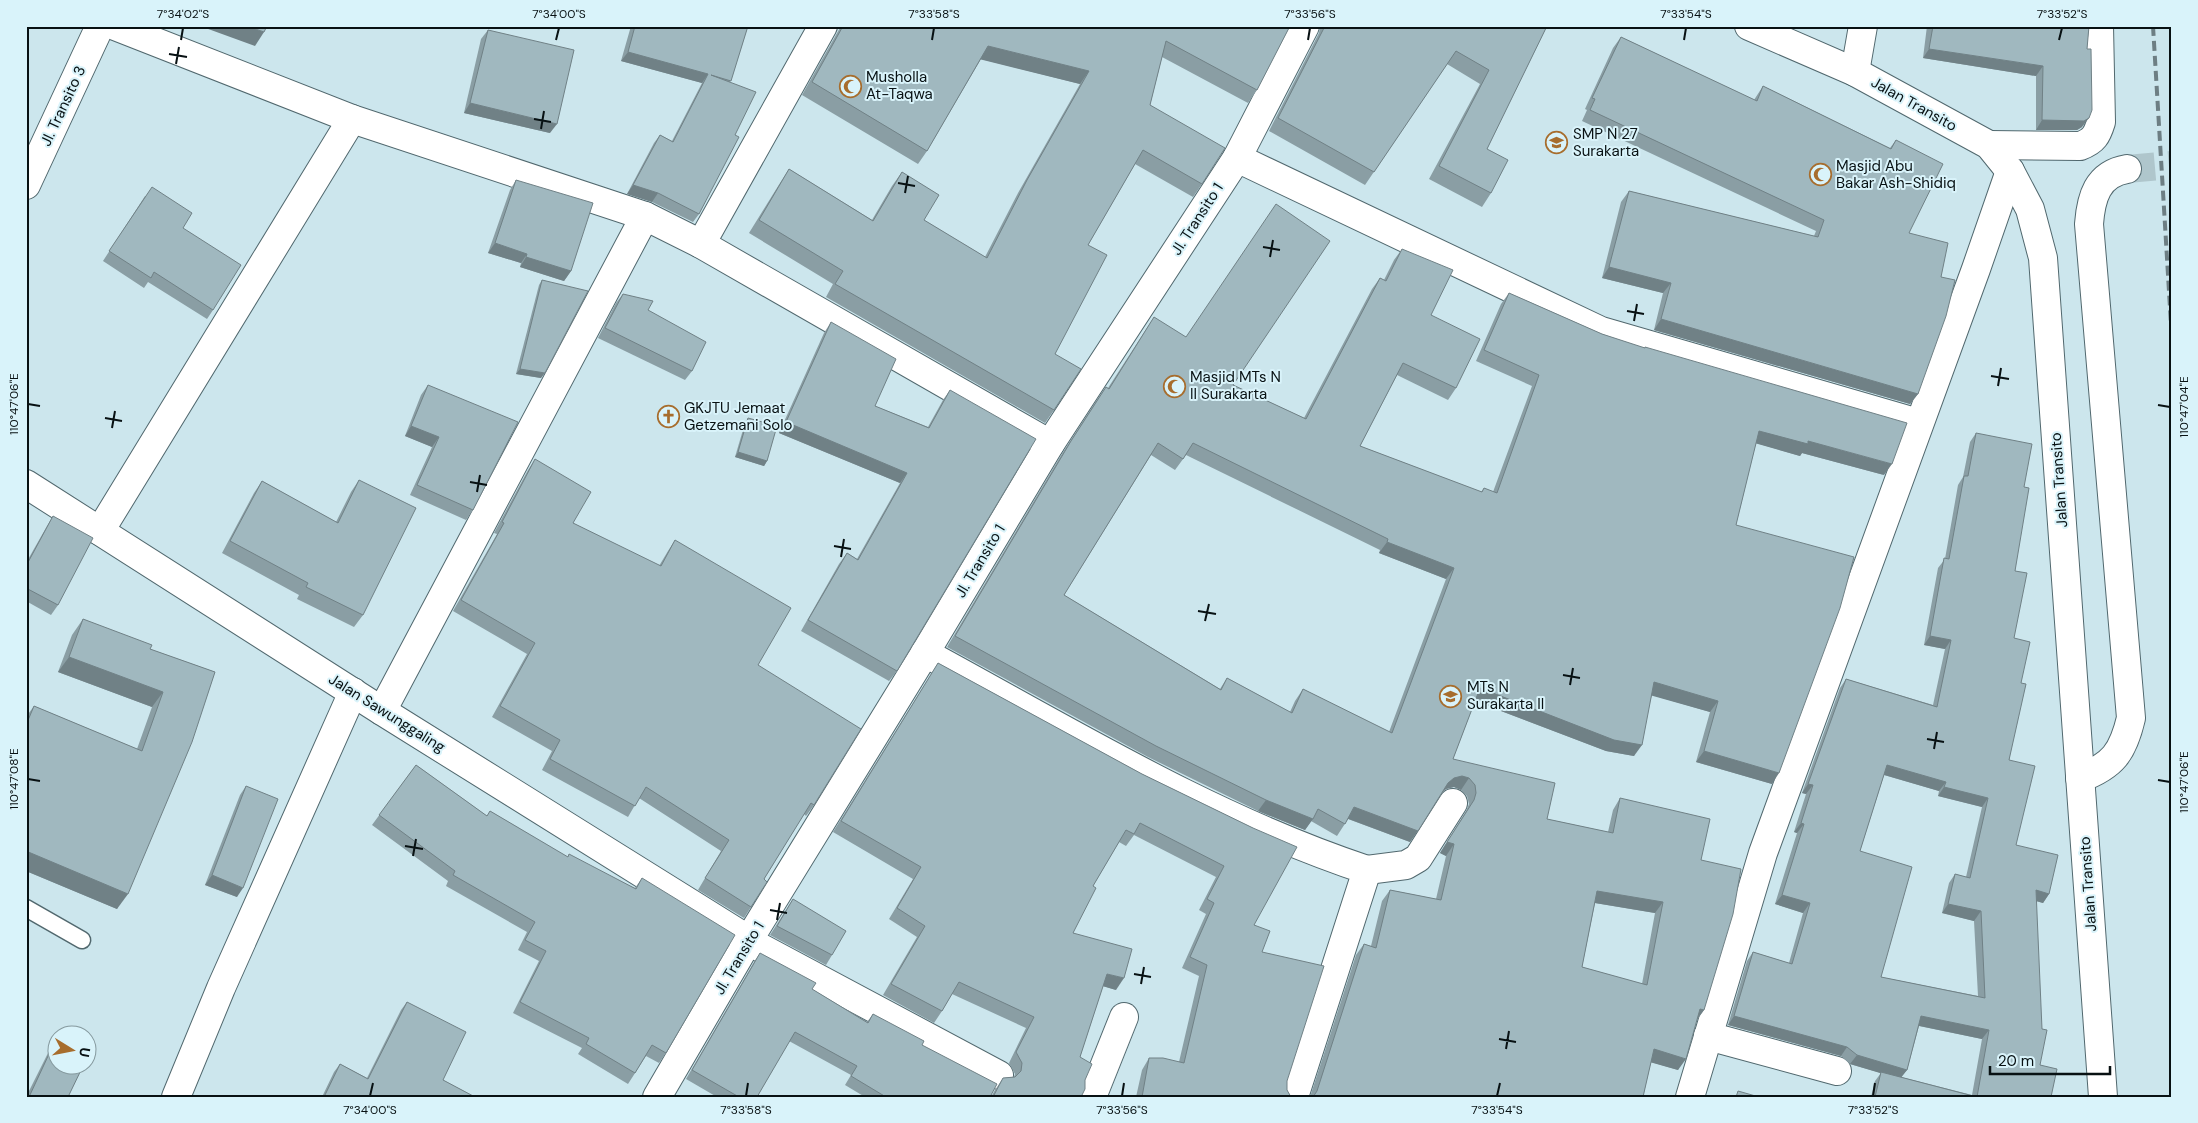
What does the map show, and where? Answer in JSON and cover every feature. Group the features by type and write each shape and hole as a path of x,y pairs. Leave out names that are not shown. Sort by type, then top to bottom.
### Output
{"street":[{"name":"Jl. Transito 3","path":"26,185 100,26"},
{"path":"115,26 352,119 645,216 702,244 1050,444"},
{"path":"702,244 822,26"},
{"name":"Jl. Transito 1","path":"657,1097 749,940 925,653 1050,444 1237,158 1305,26"},
{"name":"Jalan Transito","path":"1749,26 1855,72 1989,145 2010,171 2030,209 2044,258 2103,1097"},
{"path":"1855,72 1863,26"},
{"path":"1989,145 2080,146 2090,142 2097,135 2101,122 2099,26"},
{"path":"100,531 352,119"},
{"path":"1237,158 1601,331 1918,423"},
{"path":"2080,778 2098,772 2114,759 2126,738 2131,718 2089,224 2091,207 2098,188 2110,174 2128,169"},
{"path":"1690,1097 1763,853 2010,171"},
{"path":"382,711 645,216"},
{"name":"Jalan Sawunggaling","path":"26,484 382,711 749,940 999,1075"},
{"path":"925,653 1174,788 1257,829 1367,870 1406,865 1418,858 1453,803"},
{"path":"176,1097 221,988 353,692"},
{"path":"1294,1097 1367,870"},
{"path":"1092,1097 1124,1017"},
{"path":"1708,1036 1836,1071"}],"lane":[{"path":"26,908 82,940"}],"building":[{"path":"247,26 267,26 264,32"},
{"path":"635,26 748,26 731,81 711,75 756,92 735,135 739,137 699,214 658,193 633,185 660,135 673,142 708,74 628,52"},
{"path":"843,26 1290,26 1257,90 1166,41 1150,105 1225,148 1202,184 1143,150 1088,245 1107,255 1055,354 1081,369 1054,410 835,284 843,271 759,220 789,169 873,221 902,172 939,195 924,220 987,258 1027,180 1089,71 988,46 927,151 812,82"},
{"path":"1325,26 1547,26 1487,149 1508,160 1491,193 1439,166 1489,70 1456,51 1374,172 1278,118"},
{"path":"1933,26 2089,26 2087,49 2091,49 2092,110 2089,118 2084,121 2042,120 2043,66 1929,49"},
{"path":"488,30 574,50 557,124 470,103"},
{"path":"1621,37 1757,101 1763,86 1891,149 1896,140 1943,164 1909,233 1948,243 1941,277 1955,280 1946,316 1918,394 1661,319 1671,283 1609,267 1629,191 1818,237 1824,220 1590,110 1595,99 1592,98"},
{"path":"516,180 593,203 571,271 526,257 527,254 495,243"},
{"path":"152,187 192,213 183,228 241,265 213,310 154,272 151,278 109,251"},
{"path":"1276,204 1330,241 1233,385 1306,419 1380,278 1386,281 1402,249 1453,270 1431,315 1480,339 1456,388 1403,363 1360,446 1482,492 1484,488 1497,493 1539,375 1484,350 1509,293 1602,334 1907,423 1892,464 1808,441 1808,444 1759,431 1736,525 1854,557 1840,608 1779,773 1704,751 1718,701 1654,682 1642,745 1614,740 1480,688 1453,759 1555,783 1547,819 1613,833 1620,798 1710,819 1701,860 1741,869 1733,914 1704,1010 1700,1009 1686,1059 1654,1049 1643,1097 1313,1097 1317,1091 1364,944 1376,948 1390,890 1441,900 1454,844 1447,842 1474,800 1476,793 1475,785 1469,778 1462,776 1454,778 1448,783 1418,831 1354,807 1345,824 1318,809 1313,819 1266,800 1156,746 955,636 1071,441 1106,387 1109,389 1154,317 1186,337","holes":["1158,443 1183,459 1193,443 1388,539 1387,542 1454,568 1392,733 1303,689 1292,713 1227,678 1221,690 1064,595","1597,891 1663,902 1647,985 1582,967"]},
{"path":"542,280 588,291 545,373 520,369"},
{"path":"623,294 653,301 648,310 706,342 692,371 605,328"},
{"path":"831,322 896,359 875,406 929,428 950,390 1036,439 897,671 808,620 847,553 858,560 907,473 786,422"},
{"path":"428,385 518,422 473,510 417,485 439,437 411,426"},
{"path":"748,418 777,426 767,461 738,452"},
{"path":"1976,433 2032,444 2024,487 2029,488 2015,571 2027,573 2014,638 2030,642 2021,683 2026,684 2009,760 2035,766 2016,845 2058,855 2049,894 2036,890 2042,1029 2047,1030 2040,1065 2057,1069 2051,1097 1977,1097 1989,1030 1921,1016 1907,1070 1857,1055 1847,1047 1734,1016 1753,952 1792,964 1810,903 1782,895 1804,824 1801,823 1813,785 1808,784 1846,679 1937,707 1951,640 1930,636 1944,558 1949,559 1964,476 1968,476","holes":["1887,765 1946,782 1944,787 1988,798 1970,878 1955,874 1948,904 1981,911 1985,998 1881,977 1912,867 1860,851"]},
{"path":"535,459 591,492 573,523 661,566 675,540 791,608 758,665 861,729 814,805 811,803 764,879 767,882 751,907 705,878 729,840 646,787 635,806 550,759 560,740 500,706 535,643 461,600 504,523 502,522"},
{"path":"359,480 416,508 363,615 306,587 308,583 230,541 262,481 338,523"},
{"path":"53,516 93,538 58,605 26,588 26,566"},
{"path":"83,619 152,645 150,649 215,672 192,742 128,894 26,851 26,725 34,706 142,751 163,692 69,657"},
{"path":"938,663 1142,774 1253,828 1297,847 1254,925 1270,931 1262,952 1324,966 1287,1081 1287,1090 1291,1097 1142,1097 1149,1058 1163,1058 1184,1063 1207,965 1190,957 1214,903 1207,899 1224,866 1140,823 1134,834 1126,830 1093,886 1096,888 1073,933 1132,949 1124,978 1107,974 1080,1057 1092,1064 1085,1080 1085,1089 1081,1097 993,1097 1003,1078 1015,1077 1021,1071 1022,1063 1016,1052 1034,1017 959,982 942,1011 891,984 925,926 897,908 921,867 841,821"},
{"path":"416,765 487,816 490,811 568,857 569,854 636,889 642,878 735,935 666,1053 652,1045 635,1073 586,1044 589,1038 520,1002 546,951 525,940 535,922 453,875 455,871 379,815"},
{"path":"246,786 278,799 243,888 212,875"},
{"path":"793,899 846,931 832,955 777,926"},
{"path":"760,953 816,983 812,989 868,1023 873,1014 924,1041 922,1045 997,1084 990,1097 886,1097 851,1076 857,1066 795,1032 757,1097 739,1097 692,1070"},
{"path":"407,1002 466,1032 443,1080 475,1097 324,1097 340,1064 368,1079"},
{"path":"48,1056 48,1076 78,1076 68,1097 29,1097"},
{"path":"1881,1072 1977,1097 1875,1097"},
{"path":"1738,1091 1759,1097 1736,1097"}],"tunnel":[{"path":"2127,169 2172,165"}],"railway":[{"path":"2153,26 2172,341"}],"place":[{"name":"Musholla At-Taqwa","path":"850,86"},
{"name":"SMP N 27 Surakarta","path":"1557,143"},
{"name":"Masjid Abu Bakar Ash-Shidiq","path":"1820,175"},
{"name":"Masjid MTs N II Surakarta","path":"1174,386"},
{"name":"GKJTU Jemaat Getzemani Solo","path":"668,417"},
{"name":"MTs N Surakarta II","path":"1451,696"}]}
